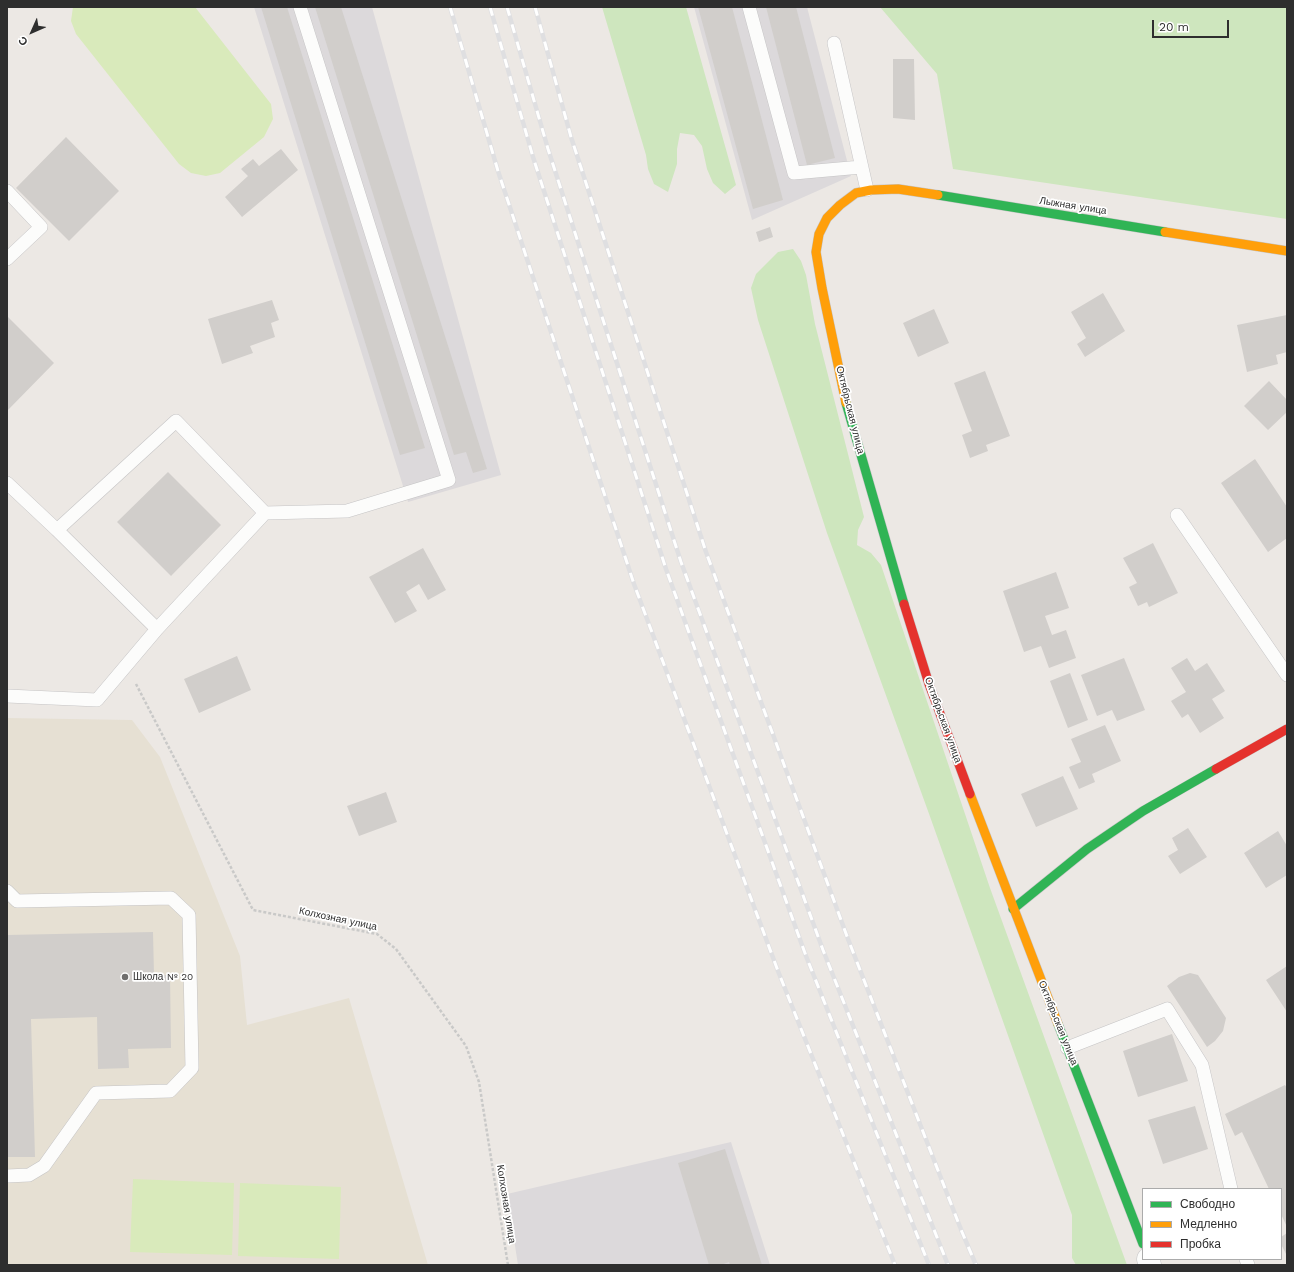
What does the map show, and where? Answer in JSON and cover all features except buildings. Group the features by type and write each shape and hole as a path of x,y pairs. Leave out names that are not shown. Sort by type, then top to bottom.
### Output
{"street":[{"name":"Лыжная улица","path":"862,192 898,189 1287,251"},
{"name":"Октябрьская улица","path":"862,192 840,205 827,218 819,234 816,252 844,395 889,554 929,684 1013,910 1142,1241"},
{"path":"1013,910 1086,849 1143,811 1287,729"}],"lane":[{"path":"7,696 97,700 157,629 265,513 347,511 449,480 300,7"},
{"path":"749,7 794,173 861,167"},
{"path":"834,43 861,167 862,192"},
{"path":"7,191 41,227 7,259"},
{"path":"57,530 176,421 265,513"},
{"path":"7,483 157,629"},
{"path":"1177,515 1287,675"},
{"path":"7,891 17,901 171,898 189,915 192,1068 170,1091 96,1093 44,1166 29,1175 7,1176"},
{"path":"1067,1048 1167,1008 1202,1065 1231,1188"}],"path":[{"name":"Колхозная улица","path":"126,665 253,910 377,934 396,949 466,1046 479,1082 508,1265"}],"shaded area":[{"path":"254,7 372,7 501,475 408,502"},
{"path":"694,7 807,7 851,176 752,220"},
{"name":"Школа № 20","path":"7,718 132,720 160,757 240,956 247,1025 349,998 428,1265 7,1265"},
{"path":"731,1142 770,1265 518,1265 507,1194"}],"green space":[{"path":"73,7 195,7 271,104 273,119 264,137 220,173 206,176 191,173 179,164 76,34 71,21"},
{"path":"602,7 686,7 736,185 725,194 713,183 707,169 702,146 694,135 680,133 677,149 677,164 668,192 654,184 648,169 646,155"},
{"path":"880,7 1287,7 1287,219 953,169 937,74"},
{"path":"793,249 801,261 806,275 815,324 864,517 858,530 857,545 871,553 881,565 990,888 1127,1265 1076,1265 1072,1258 1072,1215 827,533 758,320 751,288 756,274 778,252"},
{"path":"133,1179 234,1183 232,1255 130,1252"},
{"path":"240,1183 341,1187 339,1259 238,1256"}],"railway":[{"path":"450,7 498,171 634,584 778,971 895,1265"},
{"path":"490,7 533,157 666,569 806,956 929,1265"},
{"path":"507,7 548,149 681,562 823,950 948,1265"},
{"path":"535,7 571,137 706,552 848,939 976,1265"}],"traffic: fast":[{"path":"938,195 1165,232"},
{"path":"846,403 904,604"},
{"path":"1013,909 1087,849 1143,811 1216,769"},
{"path":"1058,1024 1142,1241"}],"traffic: slow":[{"path":"846,403 816,252 819,234 827,218 840,205 856,193 871,190 898,189 938,195"},
{"path":"1165,232 1287,251"},
{"path":"970,794 1058,1024"}],"traffic: jam":[{"path":"904,604 929,684 970,794"},
{"path":"1216,769 1287,729"}],"place":[{"name":"Школа № 20","path":"125,977"}]}
